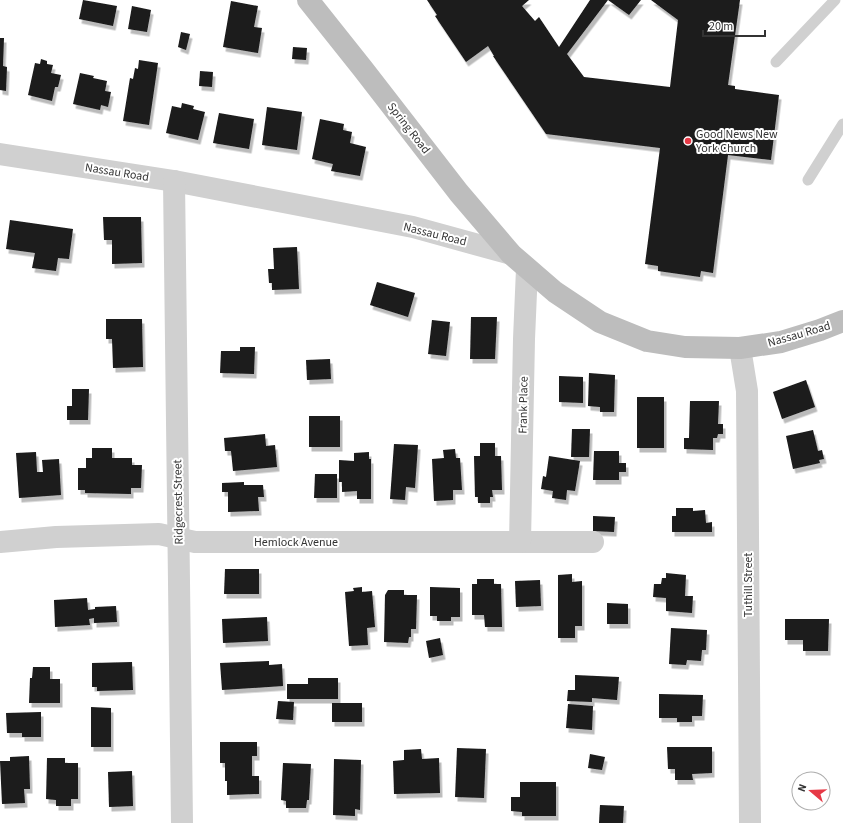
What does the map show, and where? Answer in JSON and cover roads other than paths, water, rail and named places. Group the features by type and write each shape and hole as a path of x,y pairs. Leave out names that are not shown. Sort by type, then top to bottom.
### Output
{"main road":[{"name":"Spring Road","path":"308,0 364,69 459,193 511,254"},
{"name":"Nassau Road","path":"511,254 555,292 600,322 647,341 685,347 740,348 781,342 843,321"}],"street":[{"name":"Nassau Road","path":"0,154 174,181 413,228 511,254"},
{"name":"Ridgecrest Street","path":"174,181 182,823"},
{"name":"Frank Place","path":"520,542 524,339 527,269"},
{"name":"Tuthill Street","path":"740,348 747,391 750,823"},
{"name":"Hemlock Avenue","path":"0,542 56,537 159,534 196,542 593,542"}],"lane":[{"path":"776,62 835,0"},
{"path":"808,180 843,124"}],"place":[{"name":"Good News New York Church","path":"688,141"}]}
